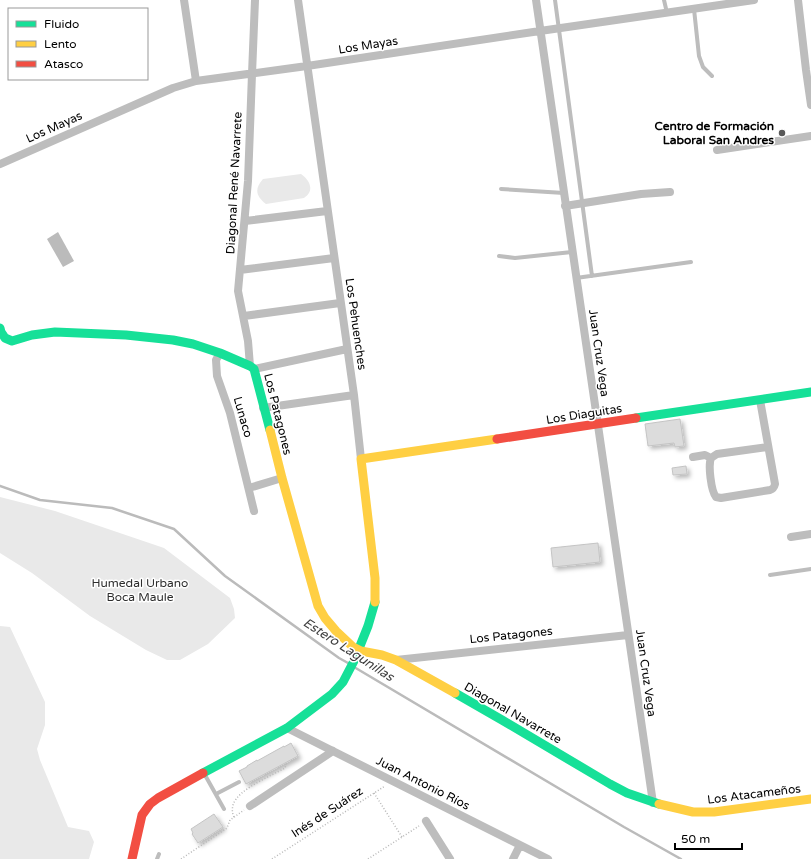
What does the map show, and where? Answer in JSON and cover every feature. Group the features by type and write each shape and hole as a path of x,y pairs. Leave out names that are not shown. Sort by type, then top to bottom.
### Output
{"street":[{"path":"184,0 196,81"},
{"name":"Diagonal René Navarrete","path":"252,368 244,316 238,291 248,181 255,0"},
{"name":"Los Pehuenches","path":"298,0 354,395 375,578 375,602 372,615 358,650"},
{"name":"Juan Cruz Vega","path":"536,0 653,803"},
{"name":"Los Mayas","path":"0,164 182,84 754,0"},
{"path":"798,0 811,99"},
{"path":"717,150 811,136"},
{"path":"565,206 641,194 670,192"},
{"path":"245,221 327,211"},
{"path":"240,270 334,258"},
{"path":"244,316 340,303"},
{"name":"Los Patagones","path":"0,328 5,338 12,341 32,335 55,332 126,335 173,340 193,344 220,353 252,368 318,606 321,613 330,625 358,650"},
{"path":"252,368 347,349"},
{"name":"Lunaco","path":"220,353 216,360 217,376 230,413 254,511"},
{"name":"Los Diaguitas","path":"361,460 811,392"},
{"path":"263,408 354,395"},
{"path":"760,400 775,484 774,488 770,490 720,498 716,497 713,492 709,463 711,458 717,454 768,447"},
{"path":"693,457 705,455 711,458"},
{"path":"249,488 282,478"},
{"path":"791,537 811,534"},
{"name":"Los Patagones","path":"396,660 628,635"},
{"path":"132,859 142,815 146,807 158,798 287,728 332,694 346,677 358,650"},
{"name":"Diagonal Navarrete","path":"358,650 378,654 396,660 502,720 610,784 627,793 653,803"},
{"name":"Juan Antonio Ríos","path":"287,728 548,859"},
{"path":"250,806 332,751"},
{"name":"Los Atacameños","path":"653,803 693,812 714,812 811,799"},
{"path":"426,821 450,859"},
{"path":"513,859 520,845"}],"lane":[{"path":"555,0 592,276"},
{"path":"664,0 667,13"},
{"path":"694,9 699,56 703,67 712,76"},
{"path":"501,189 564,193"},
{"path":"499,256 516,258 572,252"},
{"path":"576,278 691,262"},
{"path":"770,575 811,569"},
{"path":"204,773 224,809"},
{"path":"216,794 239,782"},
{"path":"157,859 159,854"}],"path":[{"path":"234,818 232,811 233,805 242,793 285,768 286,763"},
{"name":"Inés de Suárez","path":"272,859 392,781"},
{"path":"373,793 402,837"},
{"path":"181,859 227,828 230,820 239,814"},
{"path":"368,859 426,821"}],"green space":[{"path":"301,174 307,179 310,186 309,192 304,198 266,204 258,195 257,189 263,179"},
{"name":"Humedal Urbano Boca Maule","path":"0,497 55,511 164,548 230,598 234,609 235,618 208,644 180,660 167,660 146,650 90,616 32,573 0,553"},
{"path":"0,626 10,627 45,702 45,725 37,749 40,760 68,827 89,831 94,842 89,859 0,859"}],"shaded area":[{"path":"58,232 74,261 63,267 47,239"}],"building":[{"path":"680,419 684,446 675,447 674,443 648,446 645,424"},
{"path":"686,466 687,474 673,475 672,468"},
{"path":"598,543 600,562 553,567 551,548"},
{"path":"291,743 298,756 246,784 239,771"},
{"path":"214,814 223,827 198,843 192,834 191,829"}],"waterway":[{"name":"Estero Lagunillas","path":"0,486 40,500 112,508 174,529 225,576 348,663"},
{"name":"Estero Lagunillas","path":"354,667 624,827 681,859"}],"traffic: fast":[{"path":"0,328 5,338 12,341 32,335 55,332 126,335 173,340 193,344 220,353 254,369 270,430"},
{"path":"636,418 811,392"},
{"path":"203,773 287,728 332,694 343,682 354,661 368,626 375,602"},
{"path":"455,693 610,784 627,793 659,804"}],"traffic: slow":[{"path":"270,430 318,606 325,618 353,647 361,651 382,655 396,660 455,693"},
{"path":"375,602 375,578 361,459 497,439"},
{"path":"659,804 693,812 714,812 811,799"}],"traffic: jam":[{"path":"497,439 636,418"},
{"path":"132,859 142,815 150,804 203,773"}],"place":[{"name":"Centro de Formación Laboral San Andres","path":"782,133"}]}
